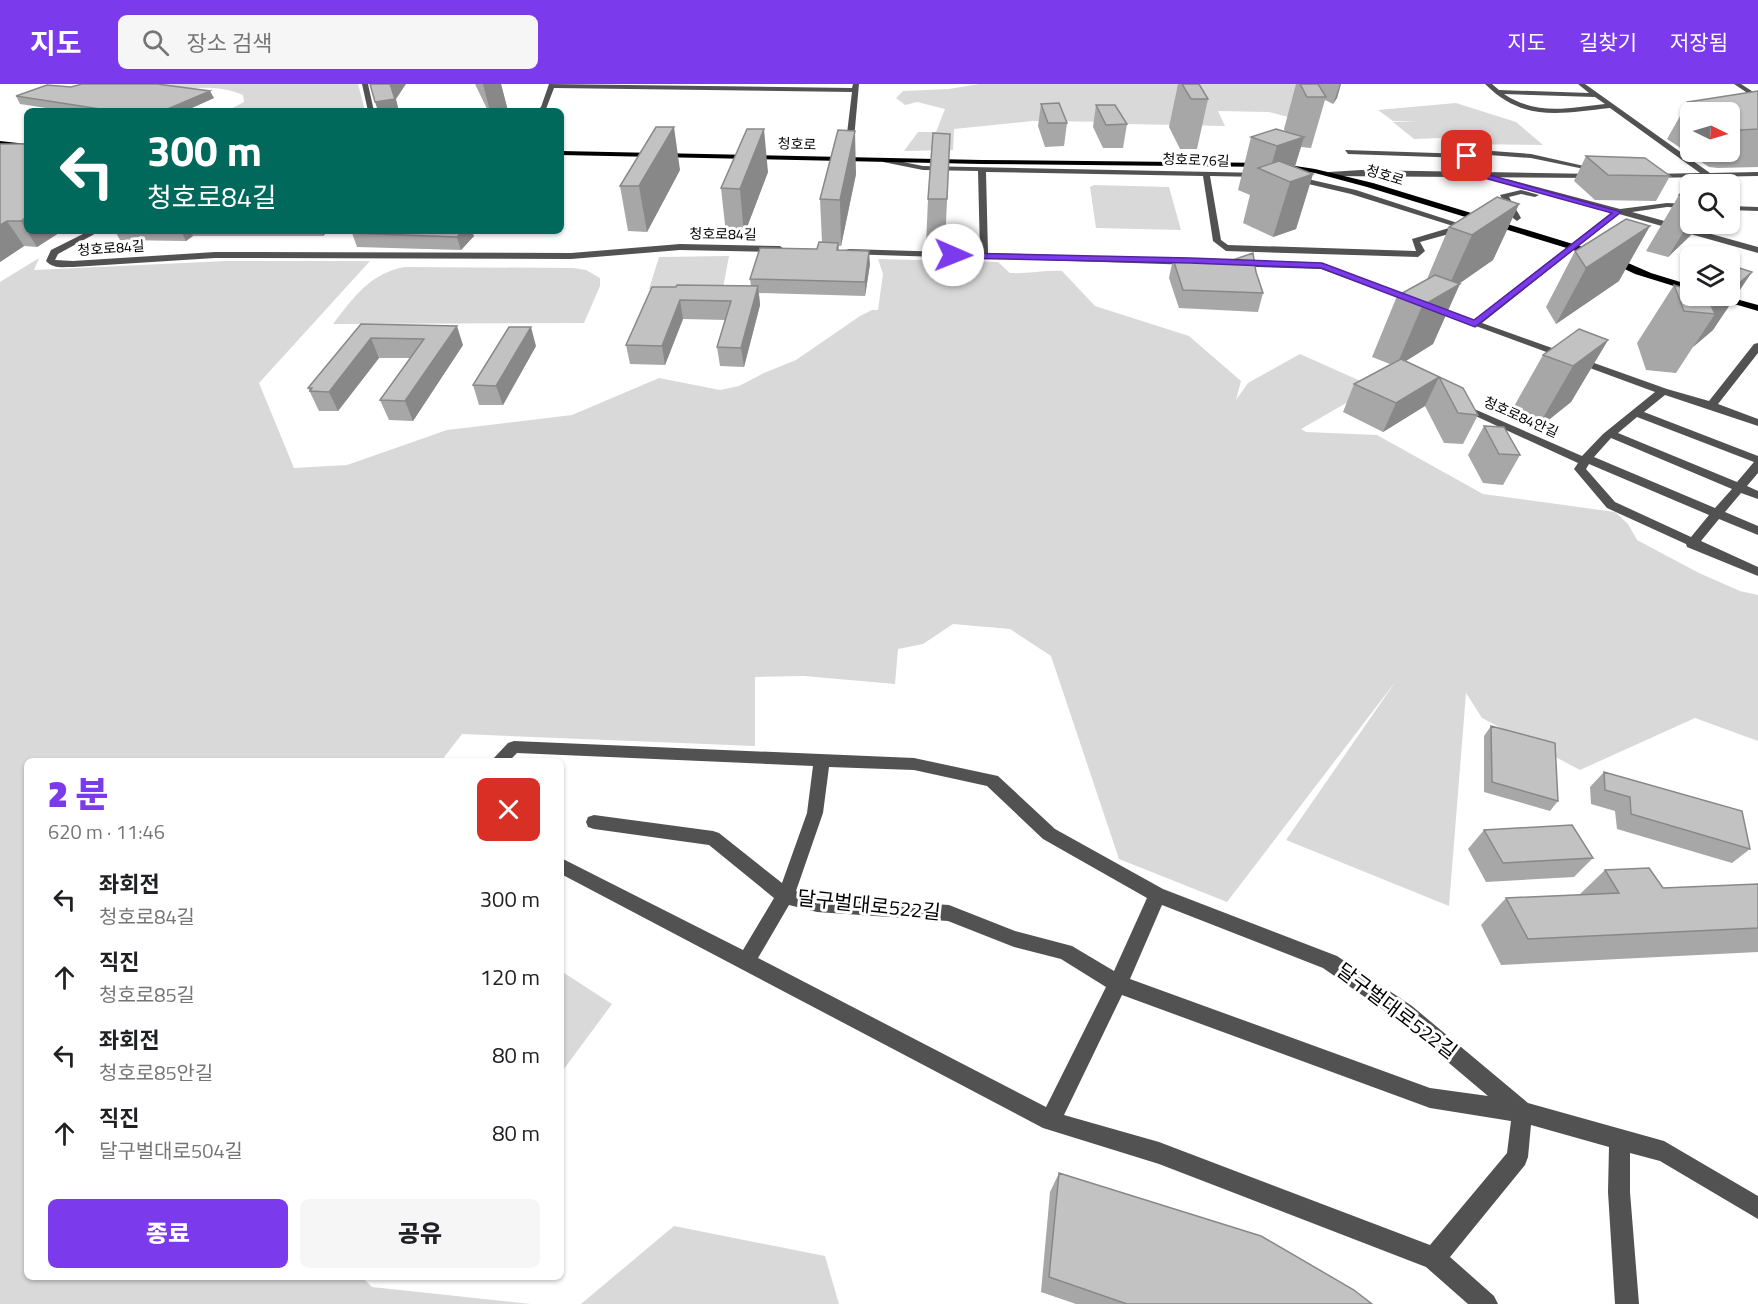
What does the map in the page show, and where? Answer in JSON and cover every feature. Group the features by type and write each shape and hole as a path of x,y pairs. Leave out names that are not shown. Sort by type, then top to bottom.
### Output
{"main road":[{"path":"0,143 24,146"},
{"name":"청호로","path":"564,153 886,160 1263,164 1329,174 1572,246 1680,285"},
{"name":"청호로","path":"1104,163 1140,167 1275,171 1325,179 1597,264 1647,274"},
{"path":"1740,303 1758,308"}],"street":[{"path":"365,84 370,108"},
{"path":"1488,84 1509,102 1535,112 1610,106"},
{"path":"1581,84 1707,174"},
{"path":"1737,84 1758,98"},
{"path":"544,108 552,85 855,87 847,159"},
{"path":"1497,92 1595,95"},
{"path":"1362,172 1348,151 1467,156 1487,175 1758,250"},
{"path":"1492,153 1531,156 1598,169"},
{"name":"청호로76길","path":"886,160 923,168 1268,176"},
{"path":"982,169 984,256"},
{"path":"1329,174 1362,172 1607,176"},
{"path":"1206,173 1217,241 1220,246 1320,252 1418,254 1421,251 1415,241 1449,231 1477,233 1313,181 1280,177"},
{"path":"1740,174 1758,174"},
{"path":"1644,176 1680,175"},
{"path":"1741,179 1758,183"},
{"path":"1517,218 1503,195 1521,192 1570,202 1582,201"},
{"path":"1475,324 1617,212 1667,205 1680,206"},
{"path":"1740,208 1758,209"},
{"name":"청호로84길","path":"90,234 54,252 50,261 73,264 215,255 571,256 707,247 791,250"},
{"path":"836,252 1322,266 1663,392 1711,405 1758,423"},
{"path":"1320,252 1322,266"},
{"path":"1711,405 1758,346"},
{"path":"1663,392 1611,434 1585,460 1580,469 1611,505 1692,544 1758,572"},
{"name":"청호로84안길","path":"1444,400 1758,531"},
{"path":"1637,413 1758,460"},
{"path":"1611,434 1758,495"},
{"path":"1692,544 1758,465"},
{"name":"달구벌대로522길","path":"502,758 514,747 914,764 992,781 1049,834 1157,895 1330,962 1405,1012 1522,1112"},
{"name":"달구벌대로522길","path":"746,961 785,896 813,829 822,781 821,760"},
{"name":"달구벌대로522길","path":"594,822 713,838 785,896 817,904 949,913 1014,939 1065,952 1118,984 1430,1098 1522,1112 1664,1152 1758,1208"},
{"path":"564,868 1050,1122 1159,1153 1434,1258 1486,1304"},
{"path":"1050,1122 1086,1044 1118,984 1157,895"},
{"path":"1434,1258 1516,1157 1522,1112"},
{"path":"1620,1138 1619,1192 1630,1302"}],"shaded area":[{"path":"122,84 358,84 364,108 233,108 244,102 243,95 215,88 163,89"},
{"path":"979,84 1314,84 1338,93 1294,101 1292,118 1269,112 1218,111 1225,126 1033,121 954,129 953,150 904,151 918,132 936,132 945,109 917,102 905,105 896,98 903,91 949,89"},
{"path":"1456,103 1516,122 1543,145 1449,144 1441,138 1414,139 1393,122 1419,121 1393,121 1378,110"},
{"path":"1094,185 1169,187 1181,230 1096,228 1090,187"},
{"path":"729,256 723,288 649,289 659,257"},
{"path":"39,258 34,270 226,261 370,261 259,383 294,468 347,465 447,430 572,415 659,378 720,390 739,386 796,360 860,316 872,310 878,310 883,274 878,259 998,262 1010,273 1062,271 1095,306 1189,336 1241,381 1236,400 1248,383 1300,354 1374,387 1301,429 1306,432 1377,435 1483,494 1615,512 1628,524 1637,540 1699,573 1740,591 1758,595 1758,741 1695,718 1580,770 1482,718 1466,693 1449,906 1286,840 1396,681 1227,902 1119,859 1051,656 1010,629 953,624 923,644 898,649 895,684 804,676 755,677 755,746 462,734 444,758 24,758 24,1280 365,1280 372,1287 531,1304 0,1304 0,282"},
{"path":"405,267 573,268 586,270 600,278 600,286 584,323 333,324 372,281 393,270"},
{"path":"564,973 612,1004 564,1069"},
{"path":"674,1226 825,1256 839,1304 581,1304"}],"building":[{"path":"82,84 157,84 210,91 170,108 94,108 16,96 47,85 71,87"},
{"path":"370,84 390,84 395,99 375,102"},
{"path":"1182,84 1199,84 1208,99 1191,99"},
{"path":"1300,84 1318,84 1326,97 1307,97"},
{"path":"1758,91 1758,129 1740,130 1740,102 1688,102"},
{"path":"1059,103 1067,123 1048,123 1041,104"},
{"path":"1096,105 1115,105 1127,124 1106,125"},
{"path":"656,127 674,127 639,186 620,186"},
{"path":"747,129 764,129 740,189 721,188"},
{"path":"1276,129 1304,137 1277,146 1251,137"},
{"path":"838,130 855,131 840,200 820,199"},
{"path":"933,133 950,134 947,199 928,199"},
{"path":"0,144 24,144 24,219 7,221 0,225"},
{"path":"1586,156 1645,158 1670,176 1608,175"},
{"path":"1279,161 1313,174 1290,182 1258,168"},
{"path":"1497,197 1519,204 1472,235 1449,227"},
{"path":"1626,219 1650,226 1586,268 1575,251"},
{"path":"378,234 460,234 457,237"},
{"path":"819,242 838,243 837,250 869,251 865,282 750,279 760,248 817,249"},
{"path":"1253,253 1263,293 1183,290 1173,259 1227,262"},
{"path":"1740,268 1752,272 1740,282"},
{"path":"1435,275 1460,284 1422,306 1397,296"},
{"path":"677,285 758,286 741,348 717,347 731,301 680,300 662,346 626,345 652,287 676,287"},
{"path":"1674,285 1680,287 1680,301"},
{"path":"1682,306 1711,306 1715,314 1684,311"},
{"path":"361,324 457,326 405,401 380,400 424,339 371,338 329,392 310,391 312,388 308,388"},
{"path":"509,327 531,327 496,386 473,385"},
{"path":"1579,329 1608,340 1573,366 1543,355"},
{"path":"1401,359 1463,388 1478,415 1458,413 1439,377 1396,403 1354,384"},
{"path":"1484,426 1504,427 1520,455 1499,454"},
{"path":"1491,726 1555,743 1558,801 1492,782"},
{"path":"1604,772 1742,811 1750,849 1631,814 1630,797 1605,790"},
{"path":"1572,825 1593,858 1503,863 1484,830"},
{"path":"1649,868 1663,888 1758,884 1758,928 1528,939 1506,898 1619,893 1605,870"},
{"path":"1059,1173 1261,1236 1354,1290 1372,1304 1127,1304 1049,1277"}],"route":[{"path":"953,255 1190,260 1322,266 1475,324 1617,212 1490,175 1483,175 1467,156"}]}
